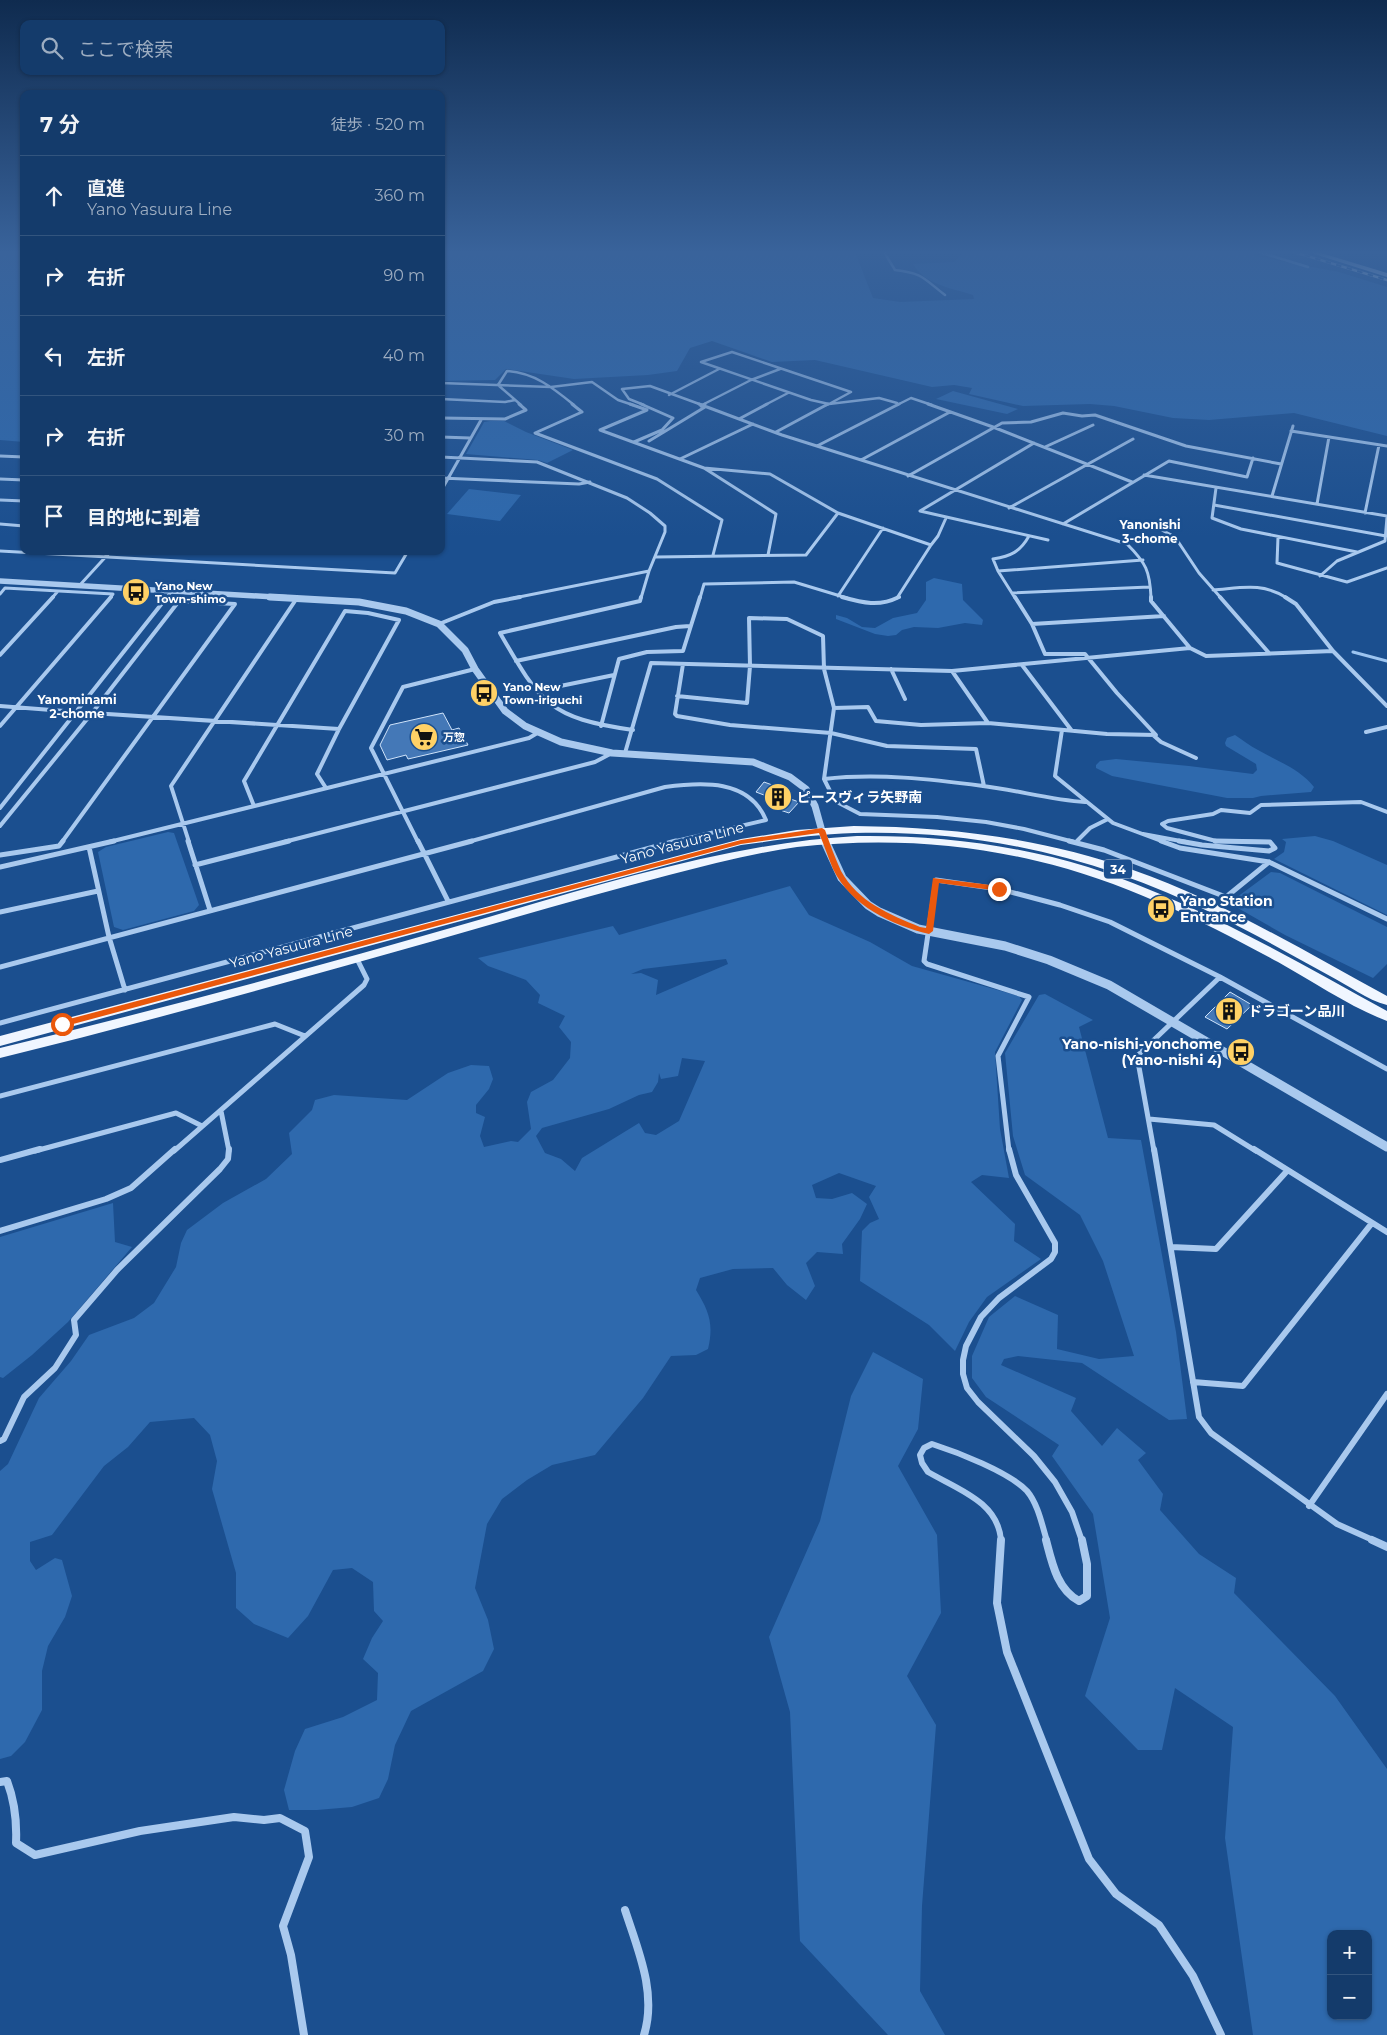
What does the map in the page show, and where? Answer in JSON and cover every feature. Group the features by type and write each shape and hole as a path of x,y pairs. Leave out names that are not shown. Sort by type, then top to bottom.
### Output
{"main road":[{"name":"Yano Yasuura Line","path":"0,1040 741,842 895,828 960,833 1034,846 1100,863 1155,883 1209,907 1387,1001"},
{"name":"Yano Yasuura Line","path":"0,1053 71,1036 357,959 558,900 747,852 823,836 959,843 1013,852 1094,873 1148,892 1200,916 1387,1017"}],"street":[{"path":"776,432 830,404 851,392 732,352 701,362 788,393 830,404 879,398 897,404"},
{"path":"649,441 669,432 703,406 751,380 780,368"},
{"path":"669,394 719,369"},
{"path":"498,385 507,371 520,371 538,378 582,412 534,433 657,479 722,520 713,555"},
{"path":"445,383 551,387 592,382 618,400 647,410 600,430 704,468 776,514 768,555"},
{"path":"445,418 505,419 526,410 498,385"},
{"path":"634,442 662,430 673,418 628,398 622,389 650,386 817,446 956,492 1127,544 1143,560 1150,580 1151,601 1190,648 1206,656 1333,651"},
{"path":"739,419 788,393"},
{"path":"817,446 911,398 993,427 1132,482"},
{"path":"445,399 505,402 515,400"},
{"path":"860,460 950,412"},
{"path":"908,476 1002,423 1031,422 1063,413 1082,416 1090,414 1186,446 1281,464"},
{"path":"445,484 481,420"},
{"path":"680,459 754,424"},
{"path":"1044,447 1092,425"},
{"path":"1272,496 1292,426"},
{"path":"1291,431 1387,446"},
{"path":"445,437 470,438"},
{"path":"1317,504 1328,437"},
{"path":"1009,508 1133,439"},
{"path":"1034,443 956,492 920,511 1048,540"},
{"path":"1365,512 1379,445"},
{"path":"0,456 20,457"},
{"path":"445,457 537,462 627,498 666,526 656,557 649,570 640,601 500,633 536,691 553,706 601,726 633,730"},
{"path":"1063,524 1169,461 1247,477 1253,458"},
{"path":"704,468 770,474 838,513 931,545"},
{"path":"1144,475 1387,517 1385,541 1337,561 1320,576"},
{"path":"448,478 578,484 591,482"},
{"path":"0,479 20,480"},
{"path":"1216,488 1212,518 1241,529 1357,552"},
{"path":"0,500 20,501"},
{"path":"1214,505 1386,536"},
{"path":"656,557 806,555 838,513"},
{"path":"601,726 619,659 647,652 683,651 704,584 794,582 866,604 887,603 899,597 938,536 946,518"},
{"path":"0,524 20,526"},
{"path":"1156,527 1175,537 1199,573 1269,654"},
{"path":"838,596 883,528"},
{"path":"834,708 868,707 876,721 921,725 988,724 1107,734 1156,735 1117,693 1085,654 1045,654 1032,624 998,571 993,559 1015,555 1022,550 1029,536"},
{"path":"1278,537 1277,563 1320,576 1347,582 1387,568"},
{"path":"0,551 20,552"},
{"path":"85,555 395,573 406,555"},
{"path":"80,586 106,556"},
{"path":"998,571 1143,560"},
{"path":"439,624 494,602 649,570"},
{"path":"0,581 297,598 384,605 406,610 439,624 454,637 465,650 475,669 505,712 539,732 561,742 612,753 728,759 765,765 790,777 806,789 815,806 823,836 842,878 868,905 894,920 929,931 1005,946 1050,960 1109,985 1387,1147"},
{"path":"1012,593 1149,587"},
{"path":"1213,590 1262,587 1274,590 1296,604 1333,651 1387,706"},
{"path":"0,594 6,588 113,594 0,726"},
{"path":"0,808 172,591"},
{"path":"0,655 58,592"},
{"path":"210,910 194,865 171,786 297,598"},
{"path":"0,826 92,714 179,601 235,604 60,846 0,855"},
{"path":"254,806 244,781 345,611 368,612 399,620 339,729 318,774 326,788"},
{"path":"1032,624 1164,616"},
{"path":"677,696 747,703 750,666 749,618 787,618 823,636 824,669 834,708 824,779 835,801 860,814 904,814 986,822 1077,842 1149,866 1226,897 1269,862"},
{"path":"516,661 676,627 690,626"},
{"path":"625,753 633,730 650,663 952,671 1190,648"},
{"path":"683,664 677,696 675,714 677,716 730,725 831,733 888,746 976,749 984,786"},
{"path":"1022,665 1072,731"},
{"path":"448,901 371,748 403,687 475,669"},
{"path":"891,670 905,699"},
{"path":"952,671 988,724"},
{"path":"536,691 614,675"},
{"path":"0,706 77,712"},
{"path":"92,714 339,729"},
{"path":"1366,732 1387,727"},
{"path":"1062,730 1055,776 1113,823 1180,848 1269,862 1387,919"},
{"path":"0,867 90,847 529,738 539,732"},
{"path":"1152,735 1161,742 1196,758"},
{"path":"194,865 595,762 612,753"},
{"path":"824,779 891,777 984,786 1068,801 1085,802"},
{"path":"0,967 425,854 666,787 712,785 733,788 756,800 764,810 766,820 716,830 448,901 0,1023"},
{"path":"1143,834 1202,845 1270,851 1275,848 1270,842 1216,840 1167,828 1162,824 1168,821 1212,814 1221,810 1250,813 1261,805 1361,802 1387,812"},
{"path":"1077,842 1090,828 1108,819"},
{"path":"90,847 98,891 126,990"},
{"path":"1221,2035 1193,1976 1160,1925 1116,1894 1089,1859 999,1623 997,1596 1003,1556 1002,1542 992,1516 985,1506 928,1472 922,1464 920,1455 924,1448 932,1444 945,1448 1006,1477 1028,1492 1036,1507 1059,1581 1066,1594 1073,1600 1079,1601 1087,1596 1089,1583 1083,1545 1061,1492 1047,1470 968,1390 964,1382 961,1366 975,1326 989,1307 1008,1291 1029,1278 1051,1259 1055,1252 1055,1243 1035,1211 1014,1170 1009,1150 998,1056 1029,998 1027,995 927,964 924,961 936,880 999,889 1060,905 1110,922 1220,977 1387,1069"},
{"path":"0,912 98,891"},
{"path":"0,1231 106,1198 131,1188 364,985 367,979 357,959"},
{"path":"1220,977 1137,1056 1171,1247 1198,1417 1211,1433 1309,1506 1336,1524 1387,1547"},
{"path":"0,1096 75,1078 276,1024 305,1036"},
{"path":"0,1441 4,1439 24,1397 54,1368 76,1335 74,1320 117,1270 228,1159 229,1145 221,1111"},
{"path":"0,1160 176,1113 202,1126"},
{"path":"1148,1119 1214,1125 1387,1232"},
{"path":"1171,1247 1216,1249 1287,1171"},
{"path":"1193,1382 1244,1386 1372,1223"},
{"path":"1309,1506 1387,1394"},
{"path":"0,1782 7,1781 16,1803 18,1820 16,1843 35,1854 140,1831 234,1817 264,1820 280,1818 305,1831 309,1857 283,1926 291,1955 304,2035"},
{"path":"625,1910 650,1994 649,2024 644,2035"}],"shaded area":[{"path":"0,347 20,347 20,442 0,440"},
{"path":"445,347 693,347 690,348 677,371 648,375 574,379 506,369 495,380 445,381"},
{"path":"729,347 1387,347 1387,436 1294,413 1209,420 1173,418 1114,406 1090,404 1023,406 969,394 972,388 954,385 932,387 815,360 772,362"},
{"path":"953,391 1018,409 1007,414 936,399"},
{"path":"504,421 526,432 573,450 547,463 538,460 466,454 484,422"},
{"path":"469,489 521,495 500,521 447,514"},
{"path":"934,578 962,584 963,600 983,620 982,625 965,623 938,628 914,627 902,630 896,635 888,636 875,634 836,619 836,615 847,618 862,627 875,628 893,618 917,613 926,600 926,582"},
{"path":"1235,735 1302,775 1314,787 1311,792 1253,798 1227,798 1112,776 1096,768 1100,761 1116,759 1253,774 1257,770 1256,764 1226,746 1227,738"},
{"path":"168,832 174,833 199,905 194,911 123,930 114,927 98,852 106,847"},
{"path":"1315,836 1333,841 1387,865 1387,915 1274,859 1284,852 1286,842 1282,839"},
{"path":"1271,872 1280,873 1387,927 1387,964 1373,978 1285,935 1229,903"},
{"path":"790,886 809,915 870,942 912,966 1019,996 1022,1000 995,1052 1000,1129 1009,1178 982,1175 971,1182 1015,1224 1014,1241 1041,1259 987,1297 969,1322 955,1351 929,1325 860,1281 862,1231 870,1223 879,1219 869,1197 876,1186 839,1173 812,1185 816,1198 832,1199 852,1193 867,1204 860,1219 842,1244 843,1254 817,1252 806,1263 815,1286 806,1300 787,1285 773,1268 733,1269 700,1278 696,1290 709,1318 710,1340 708,1349 696,1355 671,1356 643,1398 595,1455 552,1465 527,1480 502,1499 487,1524 475,1588 488,1620 494,1649 483,1671 411,1711 395,1745 388,1779 379,1798 352,1807 289,1810 284,1790 295,1751 305,1729 343,1717 377,1700 378,1673 363,1659 372,1638 383,1621 374,1611 373,1582 352,1568 333,1570 308,1616 288,1638 254,1624 236,1608 236,1573 212,1489 217,1461 210,1435 194,1418 150,1422 128,1447 104,1466 52,1535 30,1542 30,1561 36,1570 55,1558 62,1560 72,1596 65,1617 48,1646 42,1671 42,1710 25,1742 11,1756 0,1759 0,1471 8,1464 39,1398 71,1361 89,1335 134,1318 154,1303 176,1267 181,1243 187,1230 223,1203 266,1179 292,1154 289,1133 312,1110 315,1100 334,1095 407,1100 448,1073 471,1065 489,1066 493,1079 489,1089 476,1105 476,1113 485,1117 480,1136 484,1147 511,1141 518,1142 531,1129 527,1102 531,1092 553,1080 570,1058 571,1042 559,1027 565,1016 538,1003 540,995 526,980 488,966 478,958 613,926 619,935","holes":["726,959 728,964 656,995 658,980 641,973 631,974 643,969","682,1058 705,1061 679,1121 656,1135 645,1133 639,1123 582,1158 575,1171 561,1159 545,1153 536,1136 542,1128 609,1109 639,1095 652,1092 658,1082 659,1073 661,1079 678,1076"]},
{"path":"1045,994 1093,1020 1079,1027 1108,1138 1141,1140 1176,1332 1187,1419 1169,1420 1082,1363 1018,1356 1004,1359 1001,1365 1076,1398 1071,1411 1102,1446 1117,1428 1146,1453 1138,1460 1163,1494 1160,1510 1199,1554 1236,1578 1234,1593 1335,1696 1387,1769 1387,2035 1253,2035 1225,1838 1233,1727 1175,1688 1162,1750 1138,1750 1085,1696 1110,1618 1093,1514 1052,1456 1059,1445 986,1397 972,1378 972,1356 989,1317 1015,1296 1058,1315 1057,1349 1099,1359 1134,1356 1103,1261 1080,1215 1025,1175 1013,1136 1005,1053 1039,995"},
{"path":"113,1203 115,1242 132,1247 68,1322 32,1355 3,1378 0,1377 0,1237"},
{"path":"873,1352 923,1379 918,1429 898,1466 937,1535 941,1613 907,1676 936,1725 922,1906 920,1991 945,2035 888,2035 800,1941 790,1712 769,1637 820,1521 851,1396"}],"building":[{"name":"万惣","path":"443,713 452,730 459,728 468,745 408,759 406,755 387,760 380,745 390,725"},
{"path":"764,782 786,790 777,800 756,792"},
{"path":"785,797 799,802 789,813 774,808"},
{"name":"ドラゴーン品川","path":"1230,992 1252,1005 1227,1029 1205,1017"}],"waterway":[{"path":"1353,652 1387,661"}],"place":[{"name":"Yano New Town-shimo","path":"136,592"},
{"name":"Yano New Town-iriguchi","path":"484,693"},
{"name":"万惣","path":"424,737"},
{"name":"ピースヴィラ矢野南","path":"778,797"},
{"name":"Yano Station Entrance","path":"1161,909"},
{"name":"ドラゴーン品川","path":"1229,1011"},
{"name":"Yano-nishi-yonchome (Yano-nishi 4)","path":"1241,1052"}],"district":[{"name":"Yanonishi 3-chome","path":"1150,531"},
{"name":"Yanominami 2-chome","path":"77,706"}],"route":[{"path":"62,1024 741,842 795,833 822,830 837,870 848,886 868,905 879,912 918,929 929,931 936,880 999,889"}]}
